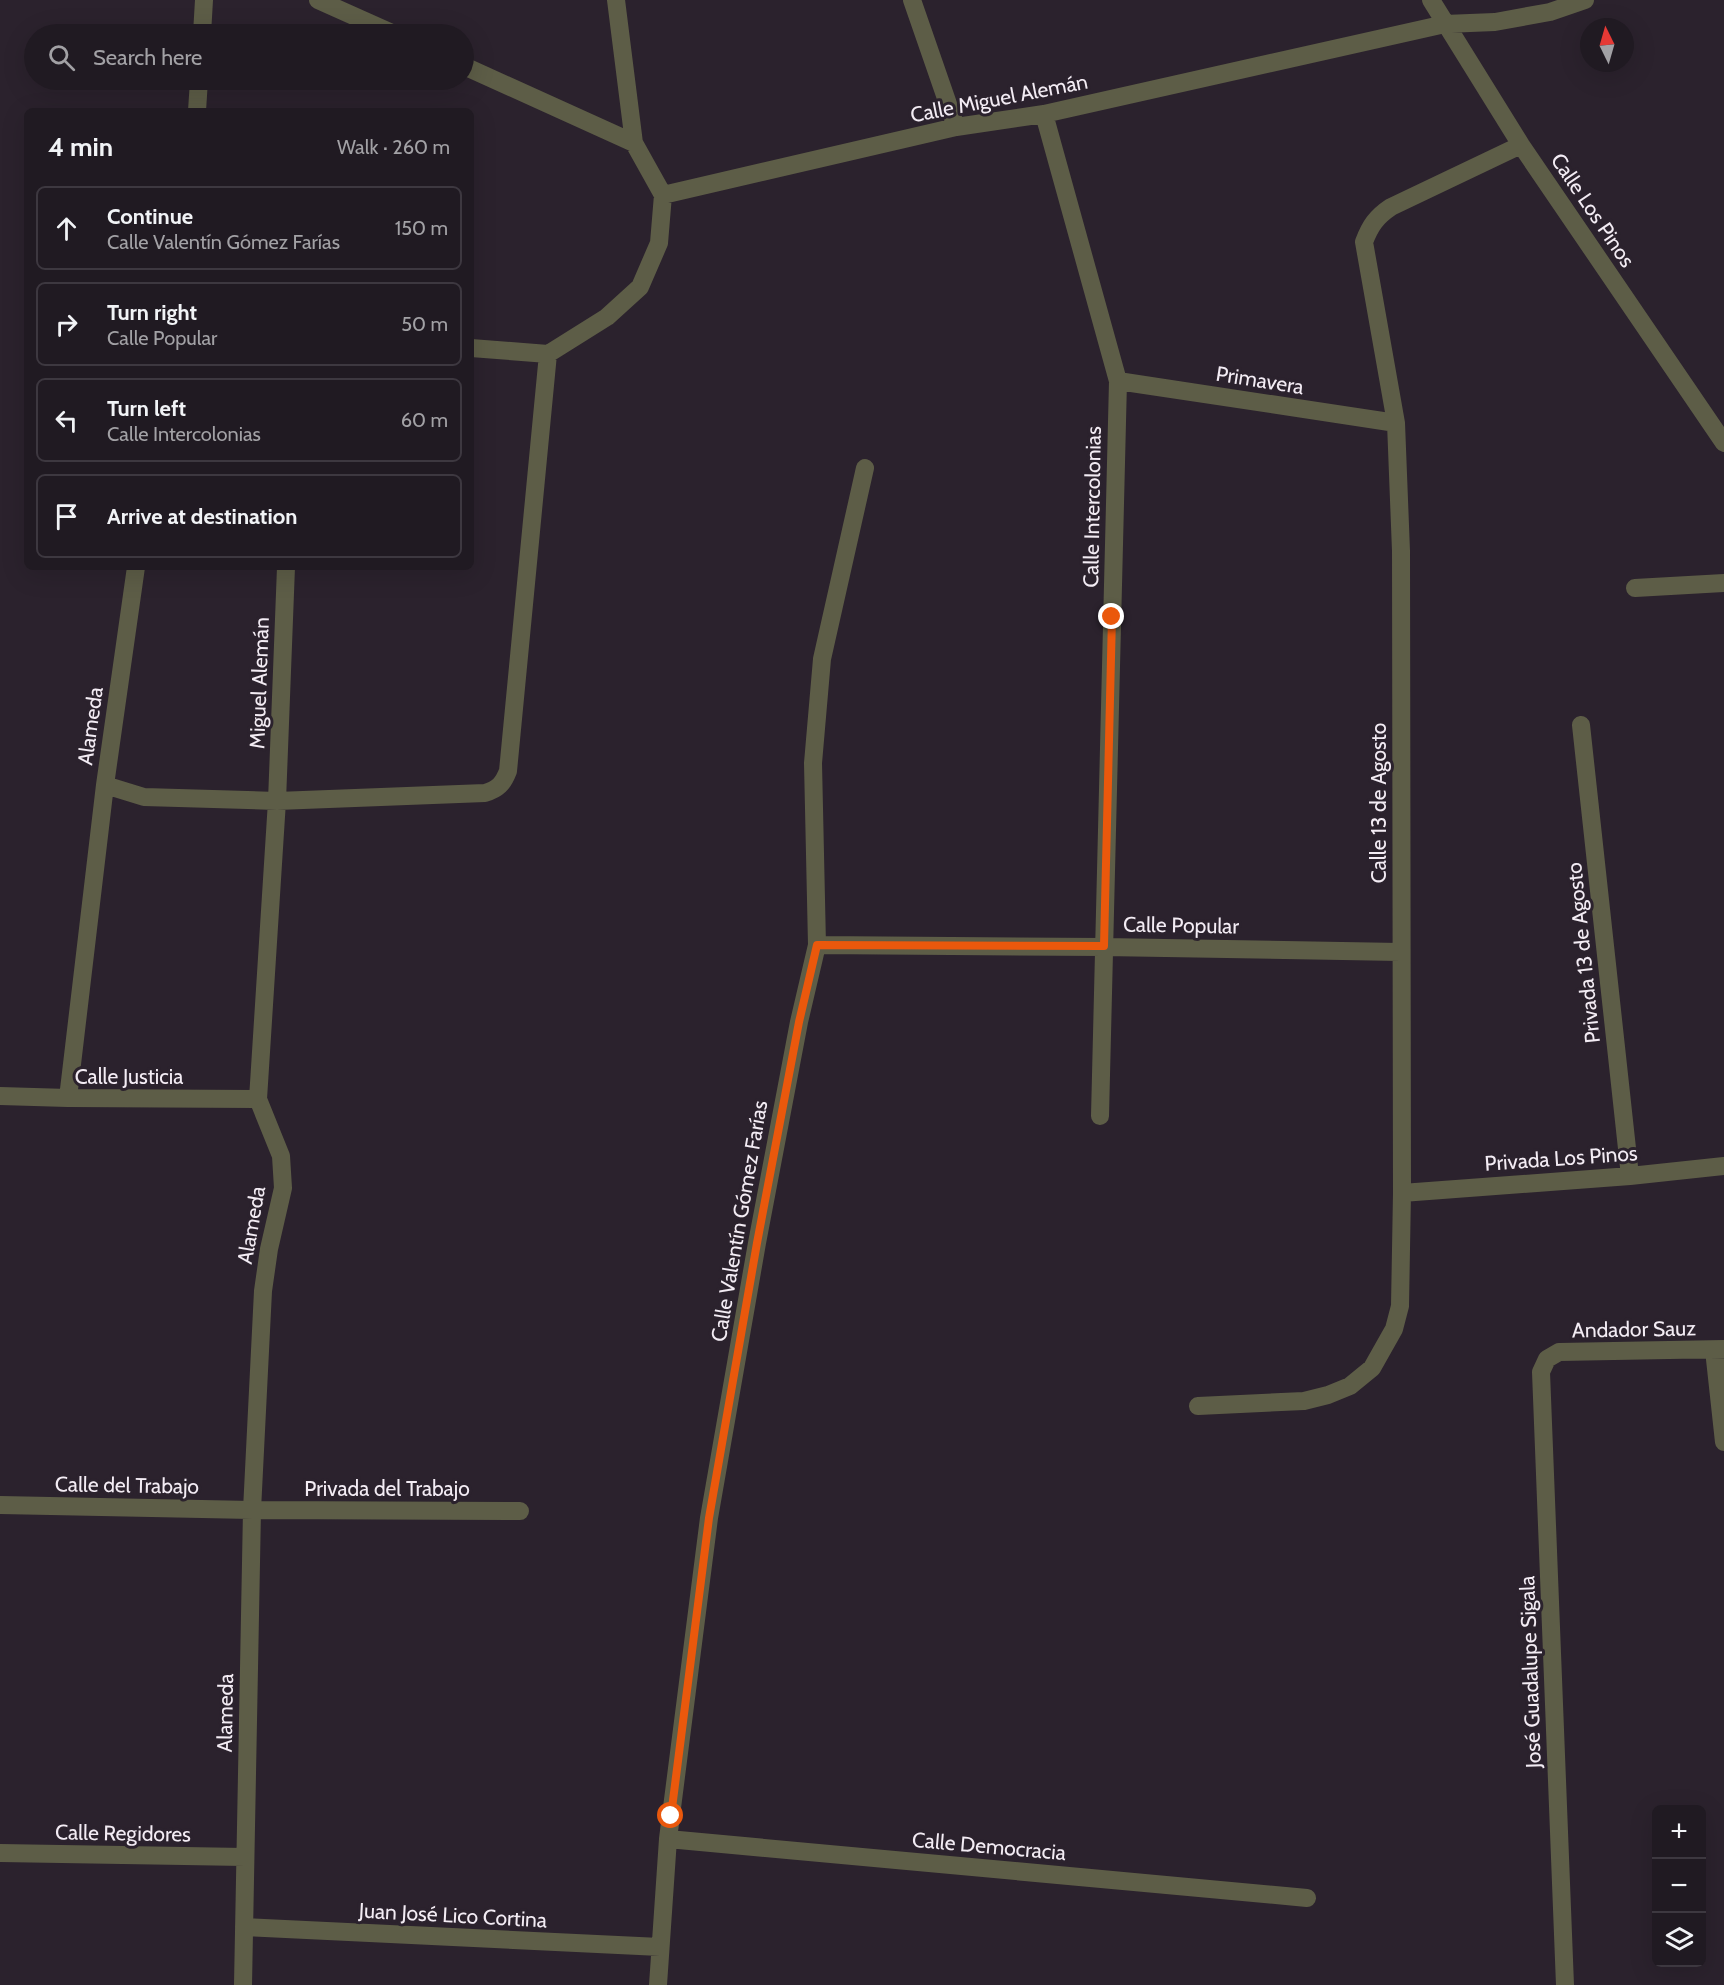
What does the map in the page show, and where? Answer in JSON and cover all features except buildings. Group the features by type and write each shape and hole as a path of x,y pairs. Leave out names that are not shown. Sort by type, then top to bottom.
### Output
{"street":[{"path":"203,24 204,0"},
{"path":"318,0 372,24"},
{"path":"474,348 548,354 607,318 640,287 659,243 663,195 634,143 616,0"},
{"path":"912,0 956,127"},
{"name":"Calle Los Pinos","path":"1431,0 1521,145 1724,442"},
{"name":"Calle Miguel Alemán","path":"663,195 956,127 1044,114 1445,24 1495,22 1550,12 1585,0"},
{"path":"474,71 634,143"},
{"path":"197,108 198,90"},
{"name":"Calle Intercolonias","path":"1044,114 1118,381 1100,1116"},
{"name":"Calle 13 de Agosto","path":"1198,1406 1304,1401 1350,1386 1372,1368 1394,1329 1400,1306 1402,1193 1401,551 1396,423 1364,242 1370,226 1379,215 1391,207 1521,145"},
{"path":"277,801 485,793 496,789 504,782 508,771 548,354"},
{"name":"Primavera","path":"1118,381 1396,423"},
{"name":"Calle Valentín Gómez Farías","path":"658,1985 668,1839 709,1518 757,1243 799,1022 817,945 813,763 822,659 865,468"},
{"name":"Alameda","path":"136,570 105,785 144,797 277,801 258,1099 281,1156 283,1188 269,1249 263,1291 252,1510 243,1985"},
{"name":"Miguel Alemán","path":"277,801 286,570"},
{"path":"1635,588 1724,583"},
{"name":"Privada 13 de Agosto","path":"1581,726 1630,1176"},
{"path":"68,1098 105,785"},
{"name":"Calle Popular","path":"817,945 1104,946 1400,952"},
{"name":"Calle Justicia","path":"0,1096 258,1099"},
{"name":"Privada Los Pinos","path":"1402,1193 1630,1176 1724,1166"},
{"path":"1719,1350 1724,1442"},
{"name":"Andador Sauz","path":"1547,1359 1559,1353 1575,1351 1719,1350"},
{"name":"José Guadalupe Sigala","path":"1547,1359 1541,1372 1541,1391 1565,1985"},
{"name":"Calle del Trabajo","path":"0,1505 252,1510"},
{"name":"Privada del Trabajo","path":"252,1510 520,1511"},
{"name":"Calle Democracia","path":"668,1839 1307,1898"},
{"name":"Calle Regidores","path":"0,1853 245,1857"},
{"name":"Juan José Lico Cortina","path":"244,1927 660,1947"}],"route":[{"path":"671,1816 709,1518 757,1243 799,1022 817,945 1104,946 1112,617"}]}
